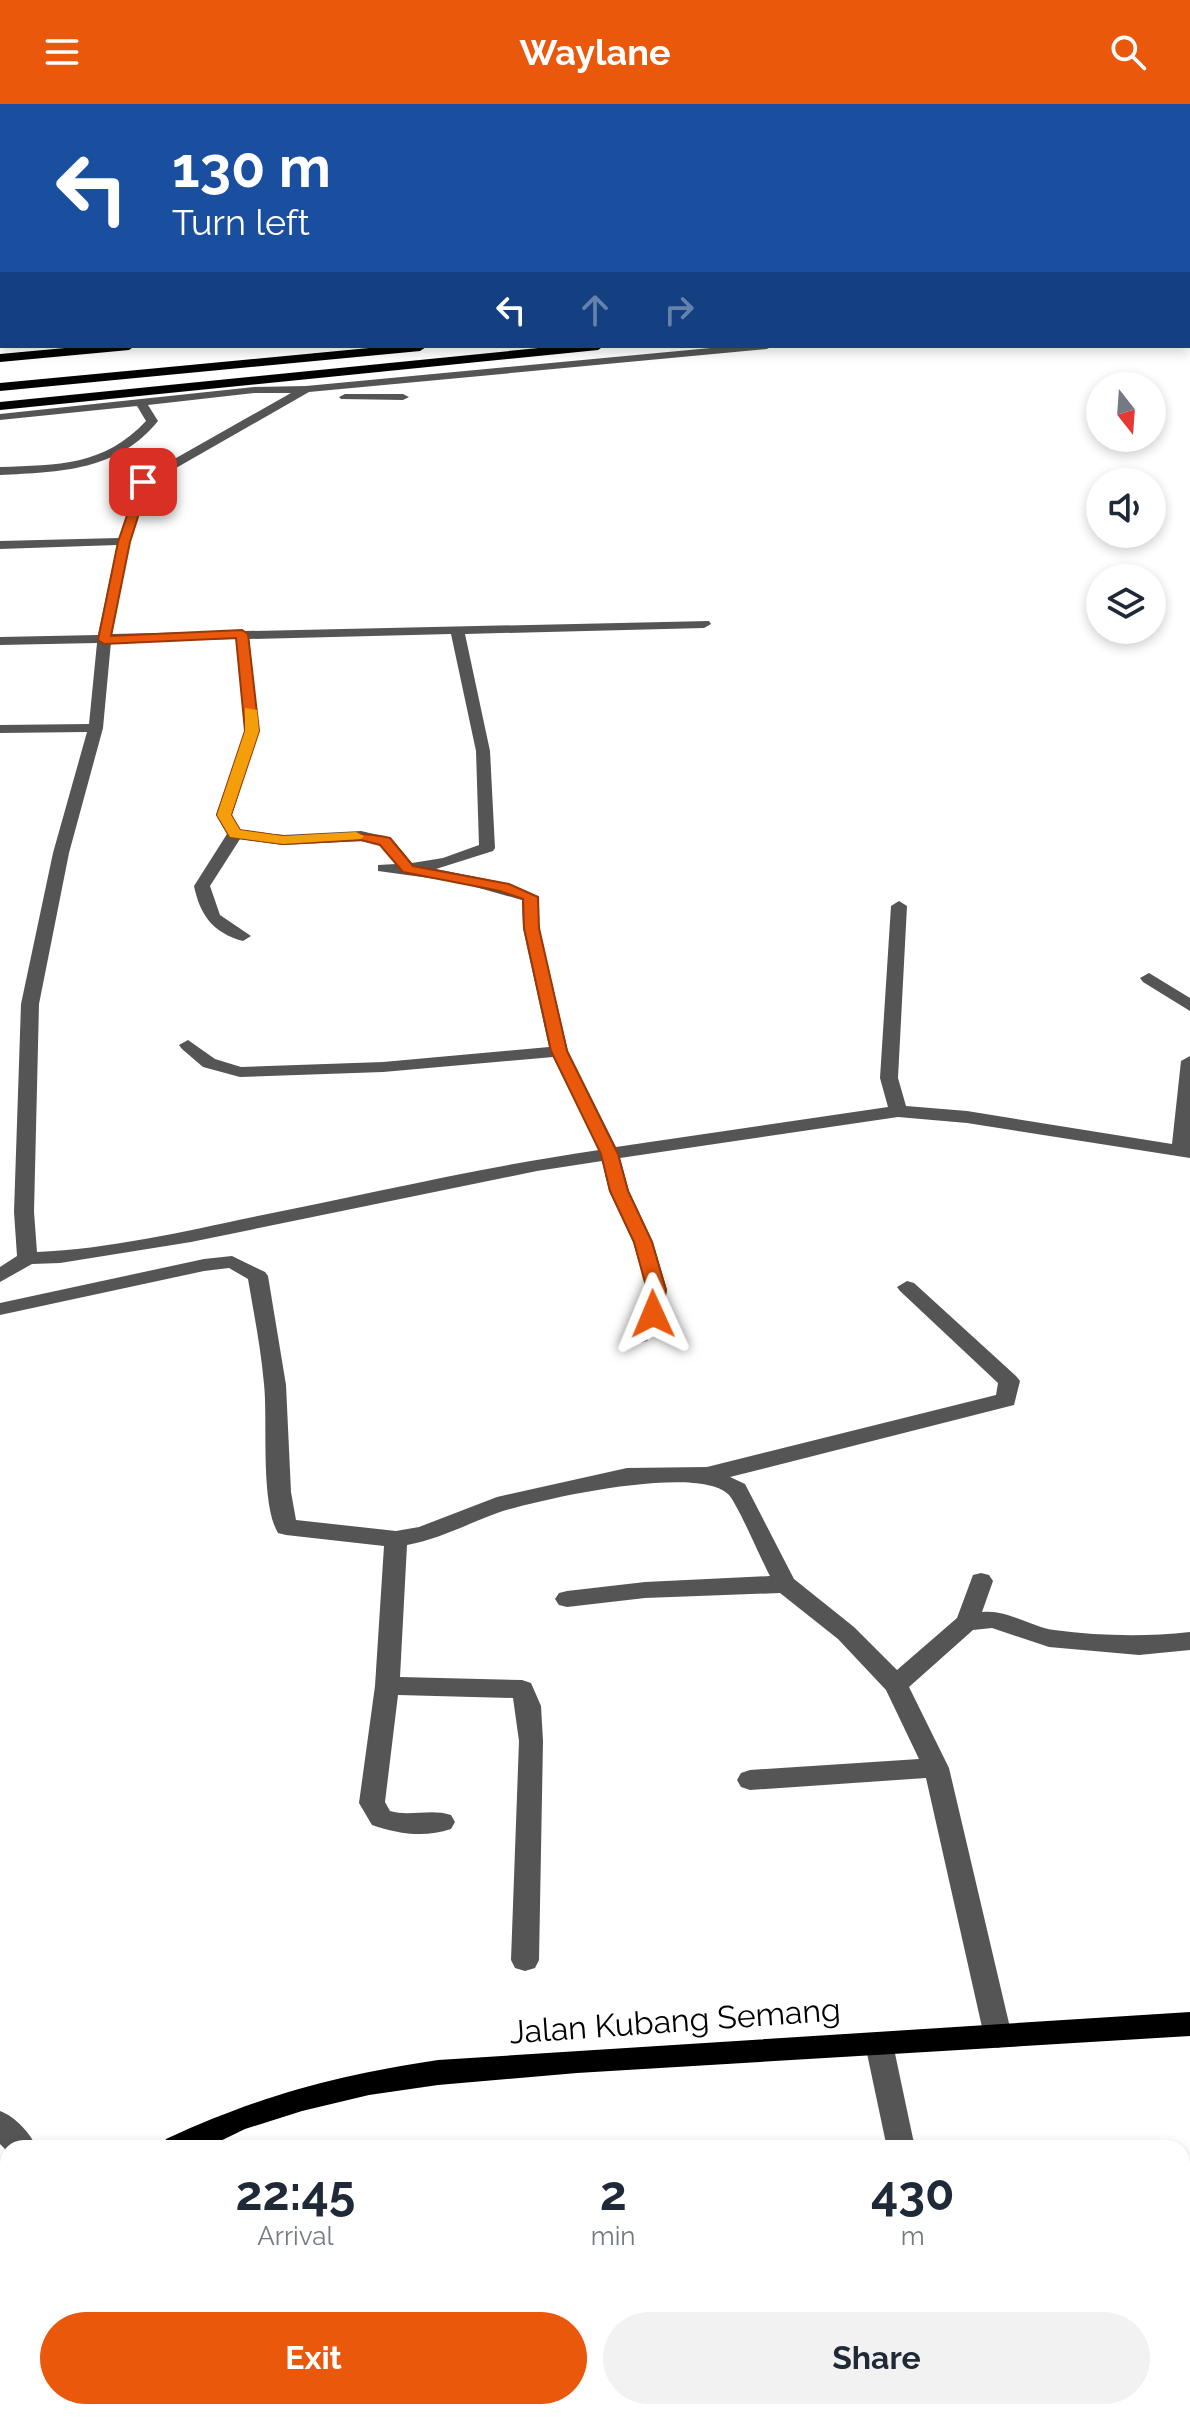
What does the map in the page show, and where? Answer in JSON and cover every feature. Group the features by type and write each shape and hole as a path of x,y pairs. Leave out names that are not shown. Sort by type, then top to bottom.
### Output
{"highway":[{"path":"0,358 108,348"},
{"path":"0,375 289,348"},
{"path":"0,387 414,348"},
{"path":"0,406 580,348"}],"main road":[{"name":"Jalan Kubang Semang","path":"195,2140 279,2104 384,2080 528,2066 1190,2024"}],"street":[{"path":"0,417 254,390 306,389 746,348"},
{"path":"27,1258 24,1212 30,1004 64,839 96,728 104,640 124,542 143,482 306,389"},
{"path":"293,398 403,397"},
{"path":"0,471 95,463 139,438 152,421 141,403"},
{"path":"0,545 96,540 124,542"},
{"path":"0,641 704,624"},
{"path":"408,869 446,862 487,848 483,751 457,629"},
{"path":"235,834 224,815 252,731 242,634"},
{"path":"0,729 96,728"},
{"path":"235,834 283,840 361,836 385,841 408,869"},
{"path":"235,834 202,886 206,910 219,927 243,936"},
{"path":"384,868 408,869 503,887 530,897 531,928 559,1051 610,1154 619,1191 643,1242 657,1290 653,1314 640,1336"},
{"path":"898,1111 889,1078 899,906"},
{"path":"1149,978 1190,1006"},
{"path":"188,1045 209,1063 240,1072 383,1067 559,1051"},
{"path":"0,1275 27,1258 60,1257 191,1236 537,1165 898,1111 967,1117 1186,1151 1190,1061"},
{"path":"0,1309 204,1265 232,1262 258,1276 275,1385 280,1492 286,1527 396,1539 423,1534 497,1505 627,1476 707,1475 1006,1400 1009,1381 907,1287"},
{"path":"707,1475 737,1489 785,1584 846,1633 896,1685 936,1768 998,2036"},
{"path":"396,1539 387,1686 372,1803 381,1818 401,1824 442,1822"},
{"path":"896,1685 967,1622 981,1581"},
{"path":"567,1599 645,1590 785,1584"},
{"path":"967,1622 993,1619 1049,1638 1139,1646 1190,1641"},
{"path":"387,1686 522,1689 529,1706 531,1741 525,1960"},
{"path":"750,1780 936,1768"},
{"path":"879,2044 899,2140"},
{"path":"0,2124 15,2140"}],"slow traffic":[{"path":"250,710 252,731 224,815 235,834 283,840 356,836"}],"route":[{"path":"143,482 124,542 104,640 242,634 252,731 224,815 235,834 283,840 361,836 385,841 408,869 503,887 530,897 531,928 559,1051 610,1154 619,1191 643,1242 657,1290 653,1314"}]}
